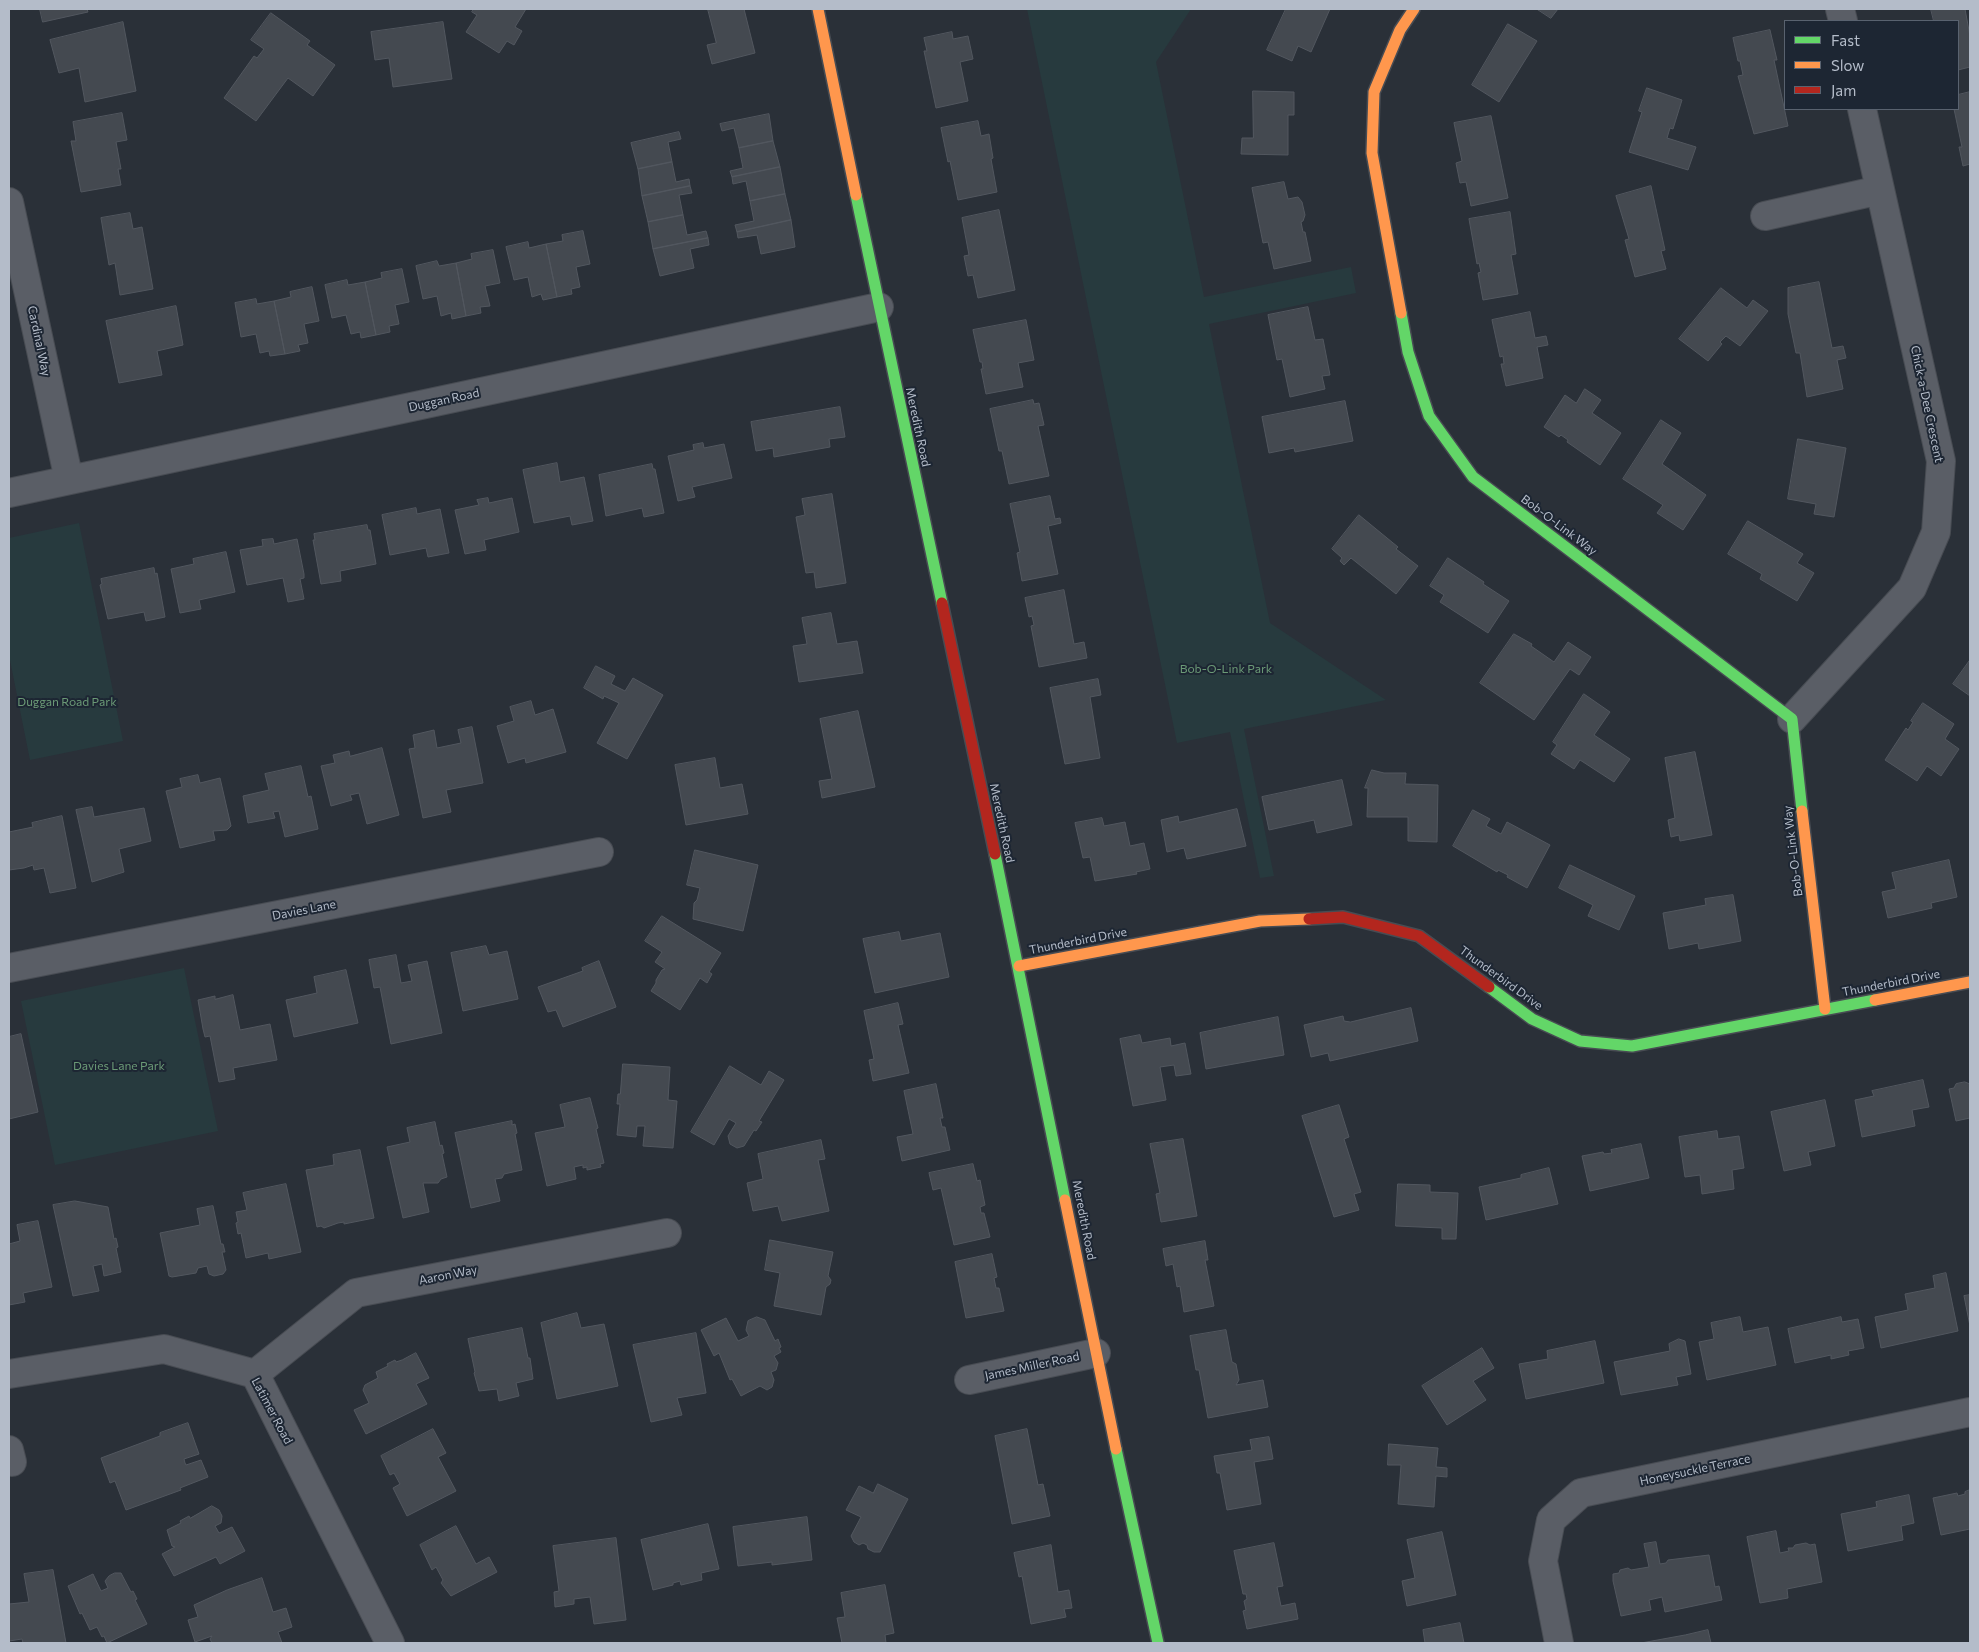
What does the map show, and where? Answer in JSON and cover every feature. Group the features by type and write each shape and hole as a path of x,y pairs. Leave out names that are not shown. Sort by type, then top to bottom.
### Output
{"street":[{"name":"Meredith Road","path":"818,9 879,307 1019,966 1096,1353 1158,1643"},
{"name":"Bob-O-Link Way","path":"1414,9 1400,30 1374,92 1372,152 1408,352 1429,416 1474,477 1792,719 1825,1009"},
{"name":"Chick-a-Dee Crescent","path":"1792,719 1912,588 1936,532 1941,461 1862,110"},
{"path":"1765,216 1880,190"},
{"name":"Cardinal Way","path":"9,202 69,480"},
{"name":"Duggan Road","path":"9,493 879,307"},
{"name":"Davies Lane","path":"9,968 599,852"},
{"name":"Thunderbird Drive","path":"1019,966 1260,921 1343,917 1419,936 1532,1019 1580,1041 1632,1046 1970,982"},
{"name":"Aaron Way","path":"255,1374 356,1293 667,1234"},
{"name":"Latimer Road","path":"9,1374 164,1349 255,1374 390,1643"},
{"name":"James Miller Road","path":"969,1380 1096,1353"},
{"name":"Honeysuckle Terrace","path":"1559,1643 1543,1561 1551,1520 1581,1493 1970,1412"}],"green space":[{"name":"Bob-O-Link Park","path":"1027,9 1191,9 1156,62 1204,297 1351,267 1356,293 1209,324 1270,623 1386,700 1244,729 1274,876 1260,878 1230,732 1177,743"},
{"name":"Duggan Road Park","path":"79,523 123,741 30,760 9,655 9,538"},
{"name":"Davies Lane Park","path":"184,968 218,1131 55,1165 21,1001"}],"building":[{"path":"40,9 87,9 88,12 43,22"},
{"path":"474,9 526,9 515,27 522,31 514,45 507,41 499,53 466,32 477,15 472,12"},
{"path":"708,9 744,9 755,53 712,64 707,45 716,43"},
{"path":"1286,9 1330,9 1311,52 1298,46 1292,61 1267,50"},
{"path":"1537,9 1558,9 1551,18"},
{"path":"1931,9 1965,9 1970,36 1970,67 1959,70 1959,20 1934,20"},
{"path":"271,13 310,41 307,45 335,65 313,96 288,78 256,121 224,98 254,56 257,58 264,49 251,40"},
{"path":"123,22 136,91 85,102 79,68 59,73 50,40"},
{"path":"443,22 452,79 393,87 389,58 375,60 371,32"},
{"path":"1508,24 1537,41 1499,102 1472,85"},
{"path":"1770,30 1777,60 1774,60 1788,126 1754,134 1738,76 1743,75 1733,38"},
{"path":"952,32 953,39 968,36 973,59 960,62 968,101 936,108 924,51 927,51 924,38"},
{"path":"1647,88 1682,100 1673,129 1670,128 1667,138 1696,147 1688,170 1629,152 1642,112 1639,111"},
{"path":"1253,91 1294,92 1294,115 1288,115 1288,155 1241,154 1242,138 1253,138"},
{"path":"1970,92 1970,164 1963,166 1959,147 1962,147 1954,110 1959,110 1959,95"},
{"path":"122,113 127,140 116,142 121,169 118,169 121,185 81,192 71,141 76,141 73,122"},
{"path":"769,114 773,141 739,148 734,128 722,131 720,124"},
{"path":"1491,116 1508,198 1471,206 1466,182 1460,183 1456,163 1462,161 1454,123"},
{"path":"978,121 981,136 989,134 997,192 958,200 941,128"},
{"path":"679,132 681,139 668,142 672,162 638,169 631,143"},
{"path":"773,141 780,167 732,177 730,171 743,168 739,148"},
{"path":"672,162 676,182 689,179 690,186 642,196 638,169"},
{"path":"780,167 785,194 750,201 746,181 733,184 732,177"},
{"path":"1284,182 1288,199 1298,197 1302,202 1305,215 1301,222 1311,261 1274,269 1268,242 1263,243 1252,188"},
{"path":"690,186 692,193 679,195 683,215 648,222 642,196"},
{"path":"1651,186 1665,250 1661,251 1666,269 1635,277 1625,240 1629,239 1616,196"},
{"path":"785,194 791,220 737,232 735,225 754,221 750,201"},
{"path":"999,210 1015,290 978,298 973,275 968,276 964,256 969,255 962,218"},
{"path":"1510,212 1516,254 1511,255 1518,294 1483,300 1478,273 1481,272 1479,263 1477,264 1469,219"},
{"path":"130,213 133,229 142,227 153,289 120,295 115,263 109,265 101,218"},
{"path":"683,215 687,235 706,231 708,238 653,249 648,222"},
{"path":"791,220 795,247 761,254 757,235 738,238 737,232"},
{"path":"583,231 590,264 576,267 580,287 571,289 572,294 557,297 546,244 563,241 562,235"},
{"path":"708,238 709,245 690,249 694,268 660,276 653,249"},
{"path":"528,242 529,248 546,244 557,297 543,300 541,294 532,297 528,277 514,280 506,247"},
{"path":"493,250 500,283 485,286 490,306 480,307 481,313 466,316 456,263 472,259 471,254"},
{"path":"437,261 439,266 456,263 466,316 452,319 451,313 441,316 437,296 423,299 416,266"},
{"path":"402,269 409,302 395,305 399,324 389,326 390,332 376,335 365,282 382,278 381,273"},
{"path":"347,280 348,285 365,282 376,335 361,338 360,332 351,334 346,315 332,318 325,285"},
{"path":"1819,282 1832,348 1843,346 1846,358 1837,360 1843,389 1807,397 1800,353 1796,353 1788,314 1788,288"},
{"path":"312,287 319,321 304,324 308,343 298,345 300,351 285,354 274,301 291,297 290,292"},
{"path":"1721,288 1747,308 1753,300 1768,311 1740,346 1726,336 1708,361 1679,339"},
{"path":"256,299 257,304 274,301 285,354 270,356 269,351 260,353 256,334 241,337 235,303"},
{"path":"176,306 183,345 157,351 162,375 119,383 106,321"},
{"path":"1308,307 1315,340 1323,339 1330,375 1322,376 1325,389 1290,397 1282,359 1277,360 1268,315"},
{"path":"1530,312 1535,338 1546,336 1548,345 1537,347 1543,378 1506,386 1501,364 1504,364 1503,356 1500,357 1492,320"},
{"path":"1026,320 1034,360 1018,363 1023,387 986,394 981,369 983,369 982,362 980,362 973,330"},
{"path":"1585,389 1601,400 1592,413 1621,433 1600,465 1567,442 1568,440 1561,435 1559,437 1544,427 1565,395 1576,403"},
{"path":"1033,400 1034,404 1039,403 1044,425 1038,426 1049,476 1009,484 1002,451 999,451 990,409"},
{"path":"1345,401 1353,441 1295,452 1294,448 1269,453 1262,417"},
{"path":"840,407 845,437 829,439 830,447 774,457 773,448 756,451 751,422"},
{"path":"1661,420 1681,433 1662,464 1706,495 1683,530 1657,513 1663,505 1623,479"},
{"path":"1798,439 1846,448 1834,517 1814,514 1816,504 1788,499"},
{"path":"703,443 704,448 724,444 732,478 692,487 695,497 678,501 668,456 694,450 693,445"},
{"path":"557,463 560,482 584,477 593,521 572,525 570,516 534,523 523,470"},
{"path":"652,464 653,469 655,469 664,513 644,517 642,508 606,516 599,475"},
{"path":"832,494 846,583 816,588 814,572 806,573 796,517 805,515 802,499"},
{"path":"1050,496 1055,519 1060,518 1061,523 1048,526 1058,574 1022,581 1017,553 1020,552 1010,504"},
{"path":"488,498 489,503 512,498 519,532 484,540 486,550 465,554 455,510 479,505 477,500"},
{"path":"416,508 417,514 440,509 449,553 428,557 426,548 390,555 382,515"},
{"path":"1359,515 1398,547 1396,549 1418,566 1396,594 1351,558 1344,565 1340,561 1342,558 1332,549"},
{"path":"1748,521 1803,554 1797,563 1814,573 1797,601 1760,579 1762,574 1728,554"},
{"path":"367,525 368,530 370,530 376,564 340,571 341,581 321,584 313,540 315,540 314,534"},
{"path":"273,539 274,544 297,539 304,574 304,578 300,579 304,599 288,602 283,578 247,585 240,550 263,546 262,540"},
{"path":"226,552 235,592 199,600 201,609 180,613 171,569 194,564 193,559"},
{"path":"1448,558 1509,601 1488,633 1440,602 1444,595 1430,586"},
{"path":"154,568 155,574 157,573 165,617 146,621 144,612 108,619 100,585 102,584 101,579"},
{"path":"1064,590 1074,644 1084,642 1087,658 1039,667 1031,626 1034,625 1032,616 1029,617 1025,598"},
{"path":"831,613 837,644 857,641 863,673 799,682 793,646 807,644 802,618"},
{"path":"1514,634 1532,644 1531,646 1554,662 1568,642 1591,657 1579,675 1570,669 1534,720 1480,683"},
{"path":"1970,660 1970,696 1953,684"},
{"path":"596,666 615,676 611,684 625,691 633,678 663,695 627,759 597,743 619,703 604,696 603,699 584,688"},
{"path":"1098,679 1101,695 1090,697 1100,758 1065,764 1050,688"},
{"path":"1584,694 1610,712 1594,735 1630,759 1614,782 1580,760 1574,769 1551,754 1557,745 1553,742"},
{"path":"531,701 535,715 553,709 566,752 526,763 525,758 508,763 497,726 514,721 510,707"},
{"path":"1923,703 1954,724 1945,739 1959,749 1941,776 1927,766 1917,781 1885,760 1906,728 1908,730 1913,722 1911,721"},
{"path":"858,711 875,787 822,798 819,781 832,779 820,719"},
{"path":"472,727 483,783 446,790 451,812 423,818 409,749 415,748 413,735 434,730 437,748 461,743 458,730"},
{"path":"382,748 399,815 367,824 359,793 350,795 352,800 331,806 321,766 335,763 333,755 349,751 350,756"},
{"path":"1695,752 1712,835 1680,841 1679,835 1671,837 1668,820 1675,818 1665,758"},
{"path":"715,758 720,788 742,784 748,814 686,825 675,765"},
{"path":"301,766 308,797 311,796 318,829 285,837 279,811 273,812 275,818 248,823 243,796 269,790 265,774"},
{"path":"1372,770 1384,773 1406,773 1405,784 1438,785 1437,842 1408,841 1408,817 1367,817 1368,788 1365,788"},
{"path":"198,775 200,783 220,778 231,826 227,830 213,831 215,840 180,848 166,791 182,787 180,779"},
{"path":"1342,780 1352,825 1317,833 1314,820 1269,830 1262,797"},
{"path":"92,807 94,817 144,808 151,841 119,849 124,872 92,882 76,810"},
{"path":"1237,809 1246,846 1187,859 1184,848 1167,852 1161,820 1178,816 1179,822"},
{"path":"1473,810 1490,819 1486,826 1501,834 1507,822 1550,845 1527,888 1507,877 1508,875 1498,870 1497,872 1453,846"},
{"path":"62,816 76,888 50,893 44,868 34,870 33,865 9,870 9,832 33,827 32,823"},
{"path":"1102,818 1104,826 1125,822 1130,846 1144,843 1150,869 1136,872 1137,874 1095,881 1090,857 1083,858 1075,823"},
{"path":"695,850 758,865 743,931 693,919 694,903 697,900 700,888 687,885"},
{"path":"1949,860 1957,897 1931,903 1932,908 1888,918 1882,892 1896,889 1892,873"},
{"path":"1570,865 1635,896 1619,930 1588,916 1593,905 1559,888"},
{"path":"1733,895 1741,941 1699,949 1698,943 1669,949 1663,913 1706,905 1705,899"},
{"path":"662,916 721,953 709,972 712,974 707,983 700,978 680,1010 651,991 662,970 665,969 655,962 662,952 645,941"},
{"path":"899,932 901,941 940,933 949,977 875,993 863,939"},
{"path":"486,946 489,955 507,951 518,999 463,1011 451,953"},
{"path":"396,955 401,983 412,981 408,965 427,961 442,1033 391,1044 380,987 374,988 369,960"},
{"path":"599,961 616,1007 563,1027 556,1010 548,1012 538,987 583,971 582,968"},
{"path":"346,970 358,1023 294,1037 286,1000 317,993 314,977"},
{"path":"233,995 240,1030 270,1024 277,1060 233,1068 235,1079 219,1082 210,1036 205,1037 198,1000 215,996 215,999"},
{"path":"898,1003 903,1024 898,1025 909,1073 873,1081 869,1060 874,1059 864,1011"},
{"path":"1411,1008 1418,1041 1330,1061 1328,1053 1311,1057 1304,1025 1343,1016 1344,1021 1350,1022"},
{"path":"1278,1017 1284,1055 1206,1069 1200,1033"},
{"path":"21,1034 38,1112 9,1119 9,1037"},
{"path":"1140,1035 1142,1043 1170,1038 1171,1046 1185,1043 1191,1074 1176,1076 1174,1065 1160,1067 1166,1100 1133,1106 1120,1039"},
{"path":"623,1064 670,1067 668,1100 677,1101 673,1148 643,1146 645,1126 637,1126 636,1137 617,1135 620,1104 617,1104"},
{"path":"730,1066 761,1085 769,1071 784,1080 759,1121 762,1122 756,1131 754,1130 744,1146 737,1148 730,1144 728,1136 736,1123 729,1119 714,1145 691,1132"},
{"path":"1923,1080 1929,1107 1912,1110 1915,1126 1862,1137 1855,1100 1874,1096 1872,1091"},
{"path":"1965,1082 1970,1084 1970,1118 1956,1121 1949,1089 1954,1088 1956,1084"},
{"path":"936,1084 943,1118 940,1118 942,1127 945,1127 950,1150 902,1161 897,1137 913,1134 904,1091"},
{"path":"590,1098 598,1128 596,1129 604,1163 600,1164 601,1167 587,1170 587,1167 583,1168 583,1165 574,1167 576,1179 547,1186 535,1133 565,1127 560,1105"},
{"path":"1825,1100 1835,1146 1808,1152 1811,1165 1784,1171 1771,1112"},
{"path":"1339,1105 1349,1137 1344,1139 1361,1192 1354,1194 1359,1210 1334,1217 1302,1116"},
{"path":"512,1121 512,1125 515,1124 517,1133 515,1134 522,1170 504,1174 502,1178 495,1179 500,1201 471,1208 455,1133"},
{"path":"435,1122 440,1146 442,1145 444,1153 442,1154 447,1177 441,1179 438,1183 423,1183 429,1212 403,1218 387,1147 410,1142 407,1128"},
{"path":"1717,1131 1718,1139 1739,1136 1744,1168 1732,1170 1734,1189 1702,1194 1700,1175 1685,1177 1679,1137"},
{"path":"1183,1139 1197,1216 1161,1222 1156,1194 1160,1193 1150,1144"},
{"path":"821,1140 825,1159 818,1160 829,1211 782,1221 778,1206 753,1211 747,1183 763,1179 758,1154"},
{"path":"1641,1144 1649,1178 1590,1191 1582,1156 1603,1152 1604,1154 1612,1153 1611,1150"},
{"path":"360,1150 374,1218 344,1224 344,1222 338,1223 324,1228 321,1226 317,1227 306,1170 334,1165 333,1155"},
{"path":"973,1164 977,1181 980,1180 985,1205 980,1207 981,1213 984,1213 990,1237 954,1245 941,1188 933,1190 929,1173"},
{"path":"1549,1168 1558,1204 1486,1220 1479,1187 1521,1178 1521,1175"},
{"path":"286,1184 301,1252 269,1259 268,1253 246,1258 241,1233 238,1234 236,1223 238,1222 236,1212 247,1210 243,1193"},
{"path":"1398,1184 1430,1185 1430,1192 1458,1193 1456,1239 1442,1239 1442,1228 1396,1226"},
{"path":"75,1201 108,1207 114,1239 116,1238 118,1247 116,1248 121,1272 104,1276 102,1264 93,1266 99,1291 73,1296 53,1205"},
{"path":"213,1206 221,1244 223,1244 225,1252 222,1252 226,1270 223,1274 214,1276 209,1274 207,1266 198,1268 196,1273 169,1276 160,1233 200,1225 197,1209"},
{"path":"38,1221 52,1287 23,1293 25,1302 9,1305 9,1244 20,1241 17,1225"},
{"path":"770,1240 833,1252 828,1276 831,1280 830,1284 826,1287 821,1315 774,1306 780,1273 765,1270"},
{"path":"1205,1241 1208,1260 1205,1260 1214,1306 1184,1312 1180,1286 1177,1287 1173,1264 1166,1266 1163,1249"},
{"path":"992,1254 997,1277 994,1278 996,1288 999,1288 1004,1311 966,1318 955,1262"},
{"path":"1946,1273 1958,1331 1881,1348 1875,1317 1908,1310 1905,1294 1935,1288 1933,1276"},
{"path":"1970,1295 1970,1326 1964,1296"},
{"path":"577,1313 581,1328 604,1324 618,1386 557,1399 541,1323"},
{"path":"757,1317 765,1320 775,1341 778,1339 781,1352 774,1356 778,1363 776,1370 771,1372 774,1380 772,1387 767,1390 760,1386 741,1396 732,1379 730,1380 719,1353 714,1356 701,1330 726,1318 738,1341 749,1336 746,1330 748,1321"},
{"path":"1740,1317 1743,1332 1768,1327 1776,1365 1707,1380 1699,1342 1714,1339 1711,1323"},
{"path":"1841,1317 1842,1322 1858,1319 1864,1348 1848,1351 1849,1355 1831,1359 1831,1355 1795,1363 1788,1329"},
{"path":"522,1328 533,1379 516,1383 519,1396 499,1401 497,1389 479,1391 468,1339"},
{"path":"1226,1330 1232,1362 1236,1364 1239,1380 1236,1385 1263,1380 1268,1407 1208,1418 1199,1370 1196,1370 1190,1336"},
{"path":"696,1333 706,1393 677,1398 682,1415 651,1422 633,1345"},
{"path":"1679,1339 1685,1341 1691,1374 1676,1377 1678,1385 1621,1395 1614,1362 1670,1351 1669,1344"},
{"path":"1595,1341 1604,1383 1526,1399 1519,1364 1548,1359 1547,1351"},
{"path":"1482,1348 1494,1368 1473,1381 1486,1400 1447,1425 1422,1386"},
{"path":"416,1353 429,1378 416,1384 427,1404 366,1434 354,1410 369,1403 363,1390 365,1385 378,1378 376,1372 388,1366 387,1364 395,1360 396,1362 402,1360"},
{"path":"188,1423 199,1454 184,1459 185,1463 186,1465 201,1460 208,1477 180,1488 181,1490 126,1510 115,1481 110,1483 101,1458 160,1436 160,1433"},
{"path":"433,1429 446,1453 438,1457 456,1491 407,1516 393,1488 400,1484 394,1473 390,1475 381,1456"},
{"path":"1027,1429 1038,1485 1043,1484 1050,1516 1012,1524 995,1436"},
{"path":"1269,1437 1273,1459 1254,1462 1261,1504 1227,1510 1220,1473 1217,1473 1214,1456 1252,1450 1250,1440"},
{"path":"1389,1444 1438,1448 1436,1467 1447,1468 1447,1477 1436,1476 1434,1507 1398,1504 1401,1465 1388,1465"},
{"path":"878,1484 908,1499 880,1552 874,1552 863,1543 859,1545 854,1542 851,1536 861,1517 846,1510 859,1486 873,1493"},
{"path":"1970,1490 1970,1529 1941,1535 1933,1498 1957,1493 1958,1496"},
{"path":"1909,1495 1914,1523 1901,1526 1903,1540 1848,1551 1841,1514 1877,1507 1876,1502"},
{"path":"212,1506 219,1510 222,1516 221,1523 215,1526 219,1533 232,1527 245,1551 220,1564 216,1557 174,1576 162,1554 175,1547 172,1546 167,1530 181,1523 180,1521 189,1516 190,1518"},
{"path":"807,1517 812,1560 772,1565 772,1562 738,1566 733,1527"},
{"path":"708,1524 719,1569 701,1573 702,1580 681,1585 680,1581 673,1583 673,1585 653,1590 641,1540"},
{"path":"456,1526 476,1564 489,1557 497,1572 451,1596 441,1583 443,1580 436,1567 432,1570 420,1545"},
{"path":"1776,1531 1780,1553 1789,1551 1788,1548 1793,1548 1795,1545 1815,1544 1822,1582 1787,1589 1788,1598 1760,1603 1747,1537"},
{"path":"1442,1532 1456,1595 1407,1606 1402,1581 1415,1578 1407,1540"},
{"path":"616,1538 626,1620 594,1624 590,1597 574,1599 574,1604 555,1607 554,1592 559,1591 553,1546"},
{"path":"1656,1542 1660,1564 1666,1563 1668,1560 1709,1555 1715,1587 1719,1586 1722,1600 1665,1612 1662,1597 1649,1600 1651,1610 1621,1616 1613,1574 1628,1568 1631,1570 1649,1567 1644,1544"},
{"path":"1274,1543 1283,1586 1277,1587 1281,1606 1295,1603 1298,1619 1247,1629 1243,1611 1246,1610 1244,1601 1247,1599 1246,1594 1243,1594 1234,1551"},
{"path":"1051,1545 1058,1592 1069,1590 1072,1608 1064,1609 1066,1617 1031,1624 1022,1576 1019,1577 1014,1553"},
{"path":"53,1570 66,1643 23,1643 22,1639 9,1641 9,1604 29,1602 24,1574"},
{"path":"115,1573 121,1573 131,1592 133,1591 137,1599 135,1600 147,1624 107,1643 97,1627 90,1630 82,1613 80,1614 68,1586 93,1574 101,1591 108,1588 105,1581"},
{"path":"262,1578 273,1612 286,1608 292,1627 278,1632 282,1643 212,1643 210,1639 212,1636 195,1642 188,1620 198,1617 194,1605 227,1590"},
{"path":"885,1585 894,1633 885,1635 886,1643 842,1643 837,1618 845,1617 841,1593"},
{"path":"1460,1623 1464,1643 1425,1643 1423,1630"},
{"path":"1708,1630 1711,1643 1641,1643 1685,1635"}],"traffic: fast":[{"path":"856,195 942,603"},
{"path":"1401,313 1408,352 1429,416 1473,477 1792,719 1802,811"},
{"path":"995,854 1065,1200"},
{"path":"1489,987 1532,1019 1580,1041 1632,1046 1875,1000"},
{"path":"1116,1449 1158,1643"}],"traffic: slow":[{"path":"818,9 856,195"},
{"path":"1401,313 1372,153 1374,92 1400,30 1414,9"},
{"path":"1802,811 1825,1009"},
{"path":"1019,966 1260,921 1309,919"},
{"path":"1875,1000 1970,982"},
{"path":"1065,1200 1116,1449"}],"traffic: jam":[{"path":"942,603 995,854"},
{"path":"1309,919 1343,917 1419,936 1489,987"}]}
